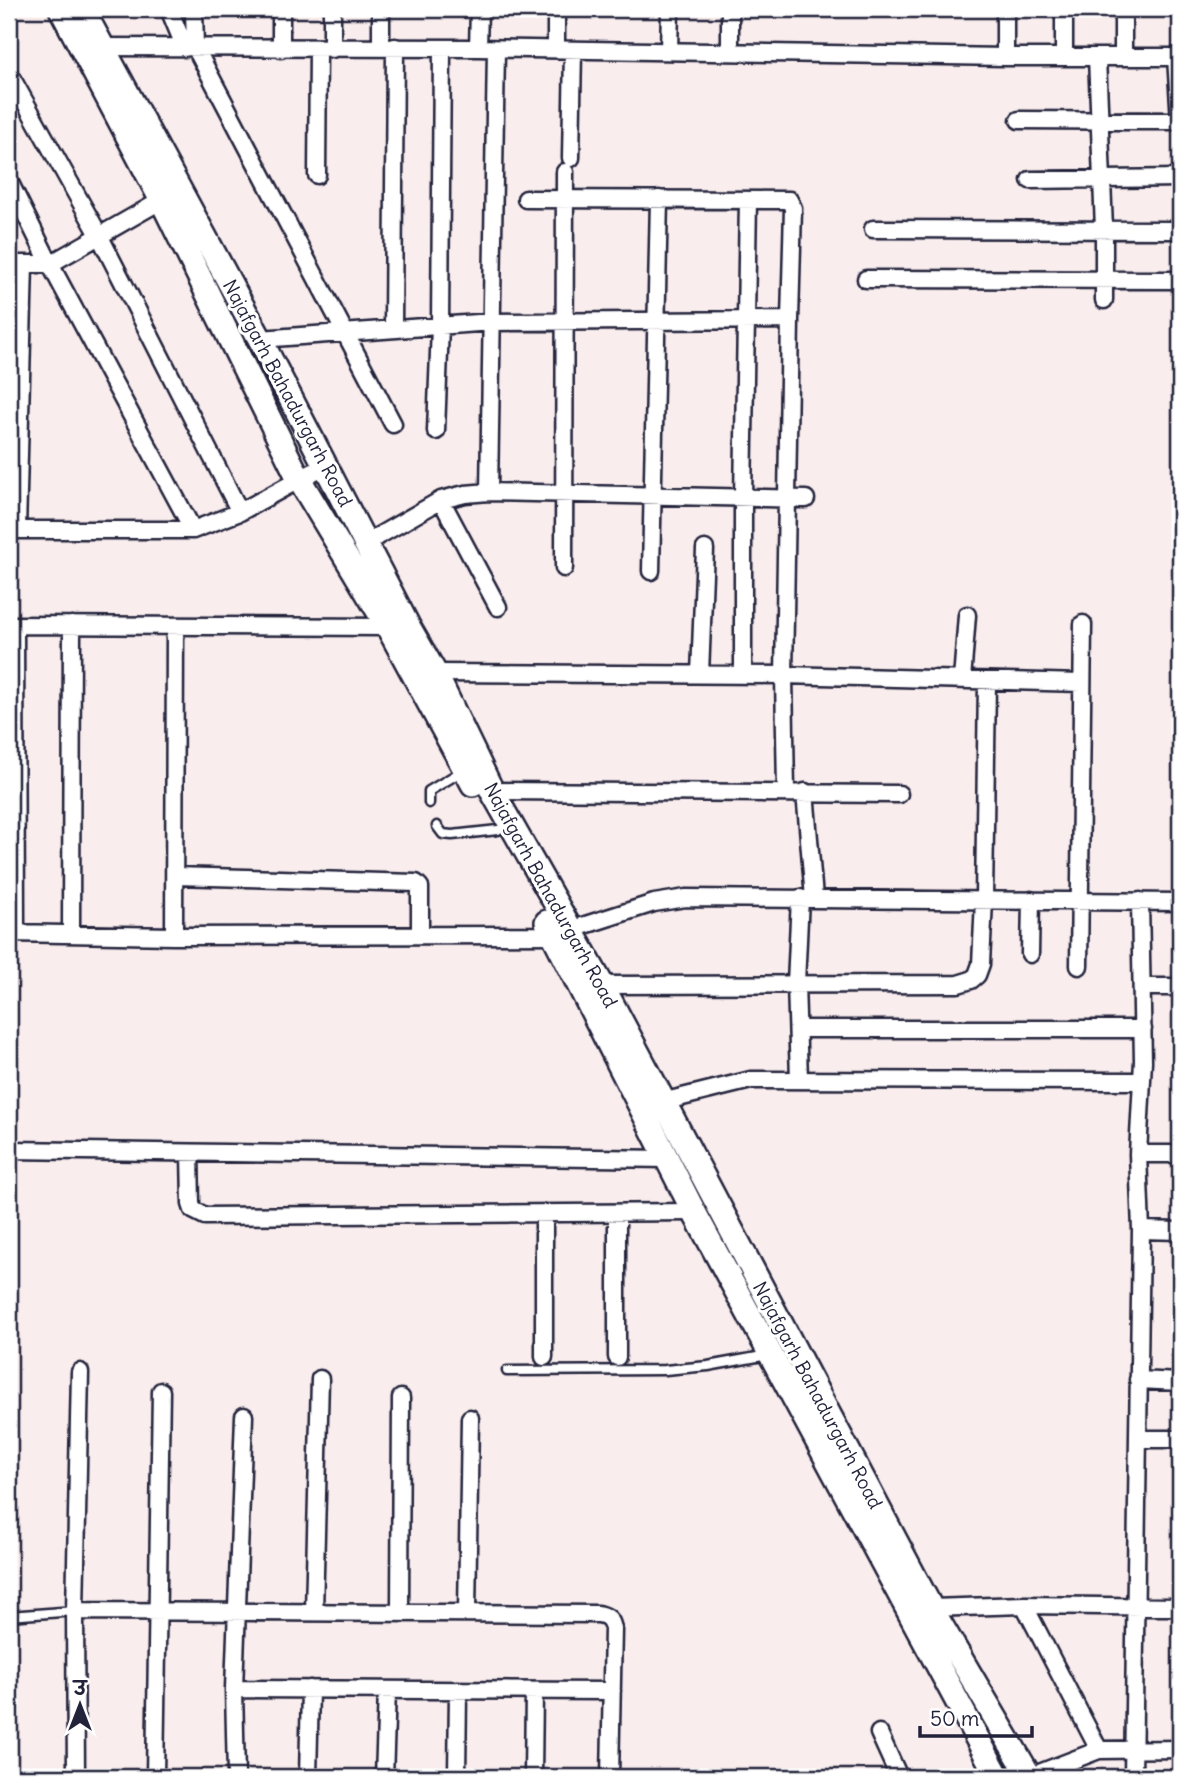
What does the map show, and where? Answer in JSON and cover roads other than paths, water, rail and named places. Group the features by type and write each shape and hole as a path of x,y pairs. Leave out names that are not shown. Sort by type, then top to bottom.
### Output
{"main road":[{"name":"Najafgarh Bahadurgarh Road","path":"61,9 92,47 170,196 299,479 388,627 498,830 562,933 602,985 761,1288 922,1613 998,1777"},
{"name":"Najafgarh Bahadurgarh Road","path":"82,9 92,47"},
{"name":"Najafgarh Bahadurgarh Road","path":"170,196 260,339 408,626 435,673 694,1212 771,1355 922,1613 1030,1777"},
{"path":"740,1296 761,1288"}],"street":[{"path":"169,9 393,424"},
{"path":"190,48 194,9"},
{"path":"281,9 281,49"},
{"path":"317,175 325,49 331,9"},
{"path":"381,9 388,47 393,329"},
{"path":"478,48 479,9"},
{"path":"556,9 556,49"},
{"path":"669,51 670,9"},
{"path":"730,9 730,51"},
{"path":"1005,9 1005,57"},
{"path":"1064,9 1064,57"},
{"path":"1123,9 1123,57"},
{"path":"92,47 388,47 1005,57 1178,57 1180,121 1019,120"},
{"path":"436,431 440,326 442,48"},
{"path":"489,492 496,49"},
{"path":"564,569 565,199 573,50"},
{"path":"1097,57 1101,122 1104,300"},
{"path":"10,75 99,235 240,512"},
{"path":"1030,180 1180,178"},
{"path":"9,182 50,264 194,530"},
{"path":"170,196 50,264 16,264 13,530 194,530 240,512 326,465"},
{"path":"526,199 784,199 792,204 784,675 786,791"},
{"path":"651,571 659,199"},
{"path":"743,674 748,200"},
{"path":"873,229 1180,230"},
{"path":"866,279 1180,280"},
{"path":"260,339 492,322 790,320"},
{"path":"366,543 441,500 465,494 489,492 806,499"},
{"path":"441,500 498,607"},
{"path":"701,674 705,549"},
{"path":"962,680 967,615"},
{"path":"1079,966 1083,624"},
{"path":"388,627 12,625 12,933 174,936 562,933 665,901 716,898 1180,902"},
{"path":"71,933 72,625"},
{"path":"174,936 175,626"},
{"path":"435,673 743,674 1082,683"},
{"path":"602,985 958,984 971,980 977,975 981,964 987,681"},
{"path":"492,790 899,793"},
{"path":"799,1079 796,983 807,898 805,792"},
{"path":"175,876 416,883 420,887 420,935"},
{"path":"1030,954 1031,900"},
{"path":"1133,1777 1141,1230 1139,1154 1143,1029 1140,901"},
{"path":"1142,987 1180,987"},
{"path":"797,1029 1143,1029"},
{"path":"662,1102 751,1080 1142,1081"},
{"path":"9,1150 669,1159"},
{"path":"190,1153 191,1205 193,1210 205,1216 694,1212"},
{"path":"1139,1154 1180,1154"},
{"path":"544,1213 544,1357"},
{"path":"617,1213 617,1357"},
{"path":"1141,1230 1180,1231"},
{"path":"76,1777 75,1611 80,1372"},
{"path":"314,1611 320,1379"},
{"path":"1139,1380 1180,1381"},
{"path":"155,1777 161,1391"},
{"path":"400,1612 401,1398"},
{"path":"236,1777 234,1689 244,1416"},
{"path":"467,1613 470,1418"},
{"path":"1138,1439 1180,1439"},
{"path":"922,1613 1024,1605 1180,1606"},
{"path":"1024,1605 1099,1750"},
{"path":"75,1611 314,1611 607,1616 612,1620 613,1629 610,1777"},
{"path":"234,1689 612,1691"},
{"path":"307,1777 310,1689"},
{"path":"384,1777 387,1690"},
{"path":"457,1777 458,1690"},
{"path":"533,1777 534,1691"},
{"path":"879,1733 899,1777"},
{"path":"1030,1777 1099,1750 1180,1749"}],"lane":[{"path":"429,803 429,791 465,770"},
{"path":"437,826 443,834 452,835 498,830"},
{"path":"507,1371 665,1370 771,1355"},
{"path":"9,1616 75,1611"}]}
